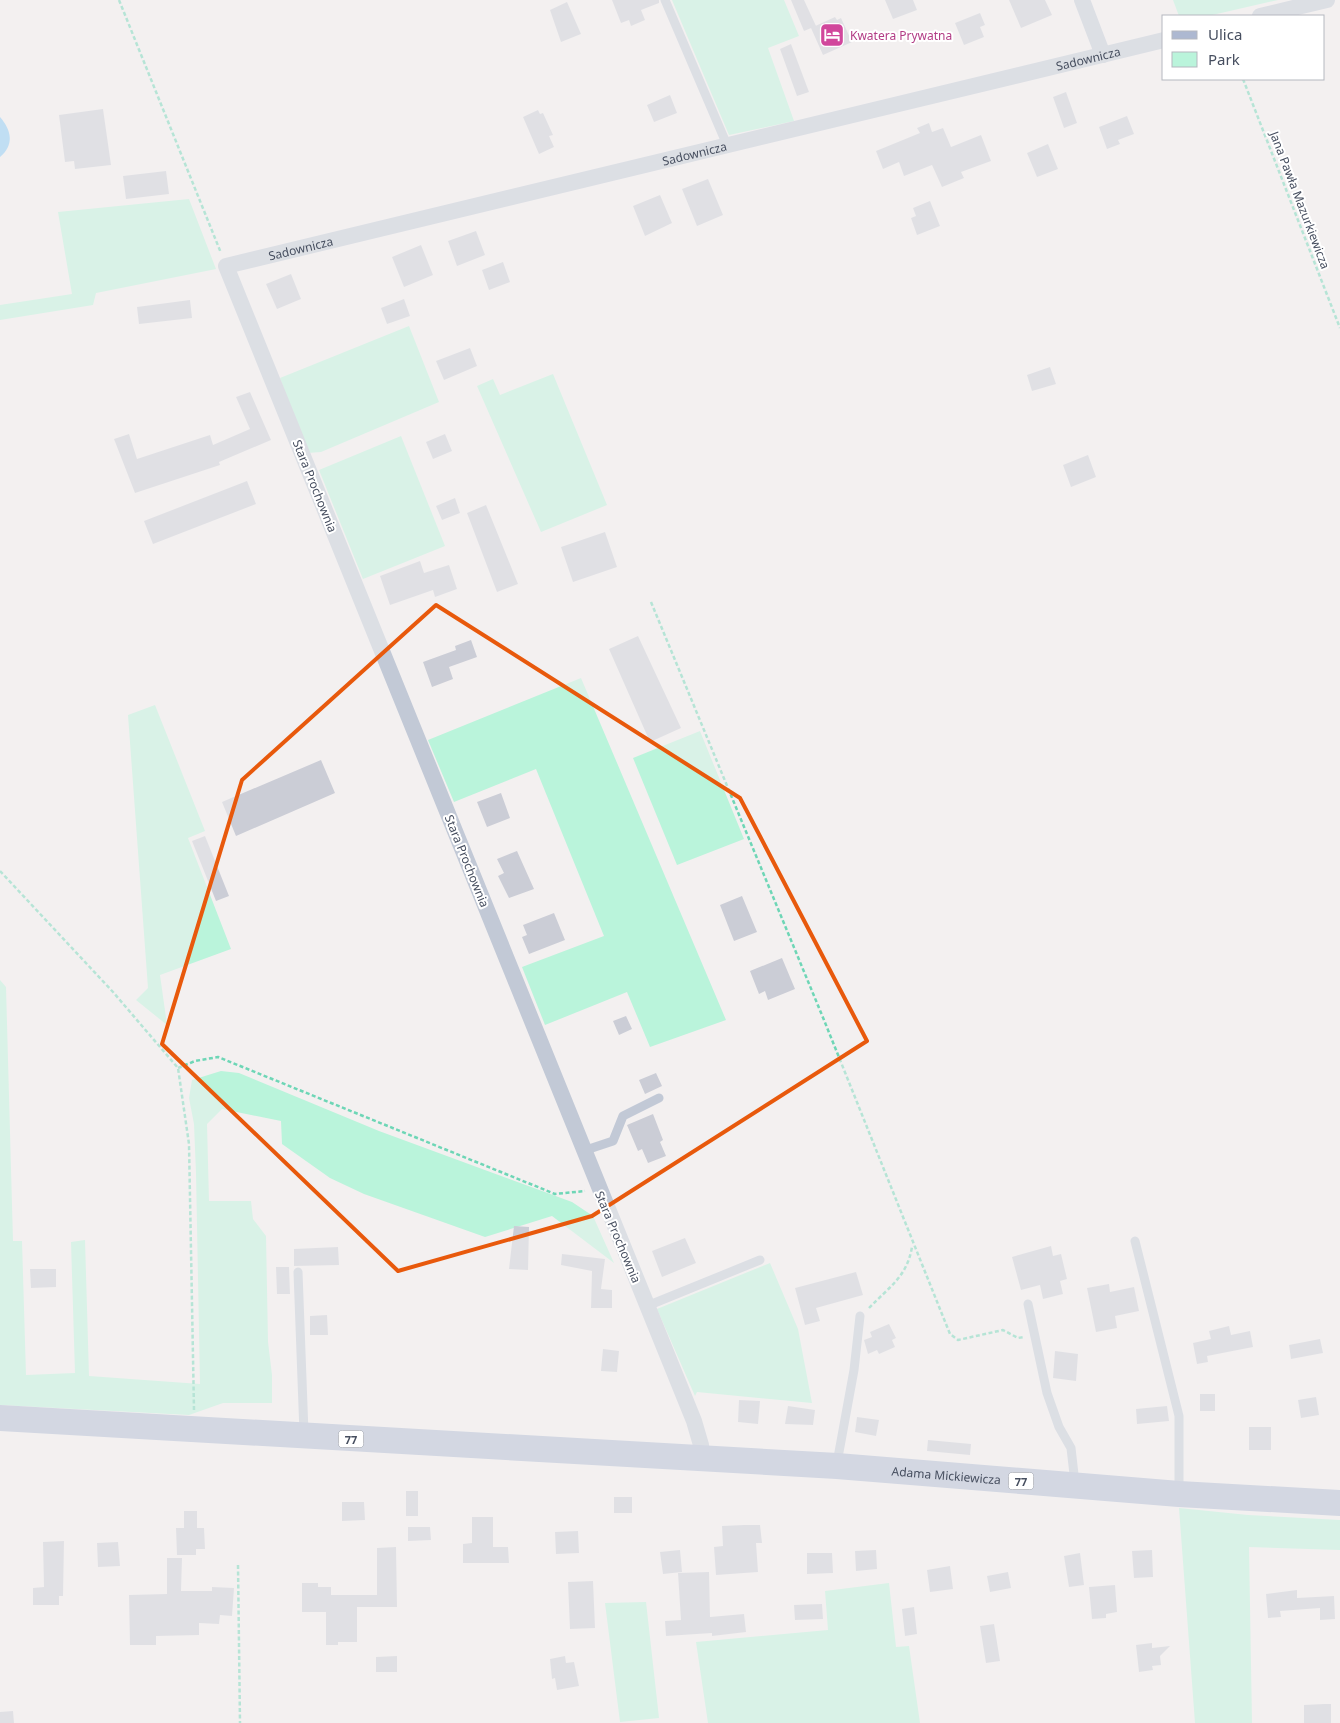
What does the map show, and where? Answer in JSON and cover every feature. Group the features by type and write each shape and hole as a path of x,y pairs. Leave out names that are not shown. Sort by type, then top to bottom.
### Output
{"main road":[{"name":"77","path":"0,1418 702,1458"},
{"name":"Adama Mickiewicza","path":"702,1458 837,1466 1179,1494 1340,1503"}],"street":[{"path":"1082,0 1103,55"},
{"path":"1264,15 1327,0"},
{"name":"Sadownicza","path":"226,266 1162,40"},
{"name":"Stara Prochownia","path":"226,266 599,1190 694,1420 701,1445 702,1458"}],"lane":[{"path":"666,0 727,145"},
{"path":"584,1151 613,1141 623,1116 659,1098"},
{"path":"1135,1241 1179,1416 1179,1494"},
{"path":"647,1306 760,1260"},
{"path":"298,1272 304,1436"},
{"path":"1028,1304 1047,1393 1059,1427 1071,1448 1075,1466 1076,1485"},
{"path":"837,1466 854,1370 860,1316"}],"path":[{"path":"119,0 226,266"},
{"name":"Jana Pawła Mazurkiewicza","path":"1243,80 1340,328"},
{"path":"650,602 824,1020 950,1334 958,1340 1003,1330 1018,1338 1036,1336"},
{"path":"0,872 113,992 178,1068 190,1144 193,1430"},
{"path":"178,1068 195,1061 218,1057 556,1194 599,1190"},
{"path":"860,1316 900,1276 909,1264 913,1245"},
{"path":"238,1565 240,1723"}],"highlighted area":[{"path":"436,605 740,798 867,1041 592,1216 398,1271 162,1044 242,780"}],"green space":[{"path":"672,0 784,0 799,36 768,48 794,121 729,135"},
{"path":"1173,0 1278,0 1212,15 1179,15"},
{"path":"189,199 216,269 96,293 93,305 0,320 0,305 72,294 58,212"},
{"path":"409,326 439,402 321,452 307,453 280,378"},
{"path":"553,374 607,505 541,532 477,386 493,379 500,395"},
{"path":"401,436 445,546 363,579 319,470"},
{"path":"581,678 726,1020 650,1047 627,992 545,1025 522,967 604,936 536,769 454,802 428,740"},
{"path":"155,705 205,831 188,838 231,949 160,975 167,1025 136,1000 148,988 128,715"},
{"path":"700,731 744,839 677,865 633,758"},
{"path":"0,980 6,987 13,1241 22,1241 26,1375 75,1373 71,1242 85,1240 89,1376 200,1384 196,1173 194,1124 189,1098 192,1080 221,1071 239,1073 379,1131 572,1202 593,1216 614,1263 552,1216 485,1237 364,1194 330,1178 282,1144 281,1121 222,1109 207,1124 209,1201 251,1201 253,1219 266,1236 268,1342 272,1375 272,1403 223,1403 189,1415 0,1405"},
{"path":"770,1263 798,1329 812,1403 697,1392 695,1396 657,1309"},
{"path":"1179,1508 1248,1515 1340,1520 1340,1550 1249,1547 1252,1723 1195,1723"},
{"path":"889,1583 896,1647 909,1646 920,1723 708,1723 696,1642 828,1630 825,1591"},
{"path":"646,1602 659,1718 620,1722 605,1603"}],"water":[{"path":"0,117 7,127 10,138 8,148 0,157"}],"building":[{"path":"612,0 659,0 659,3 641,10 645,20 631,26 629,20 621,23"},
{"path":"791,0 804,0 816,26 804,31"},
{"path":"885,0 913,0 917,10 893,19"},
{"path":"1009,0 1045,0 1052,15 1021,28"},
{"path":"567,2 581,34 561,42 550,10"},
{"path":"980,13 985,25 980,27 984,37 964,45 955,23"},
{"name":"Kwatera Prywatna","path":"835,17 837,20 841,18 852,42 823,55 811,28"},
{"path":"791,44 809,92 797,96 780,49"},
{"path":"1066,92 1077,123 1064,128 1053,97"},
{"path":"670,95 677,113 654,122 647,105"},
{"path":"103,109 111,165 75,169 74,161 65,162 59,115"},
{"path":"538,110 540,114 543,113 553,135 549,136 554,147 539,154 523,117"},
{"path":"1127,116 1134,134 1118,140 1120,144 1107,149 1099,127"},
{"path":"929,123 932,132 943,128 951,147 981,135 991,161 961,172 964,178 942,187 932,165 904,176 899,162 883,169 876,151 920,133 917,128"},
{"path":"1048,144 1058,169 1037,177 1027,153"},
{"path":"166,171 169,194 126,199 123,176"},
{"path":"708,179 723,215 697,226 682,189"},
{"path":"660,195 672,223 645,236 633,206"},
{"path":"930,201 940,226 917,235 911,218 916,216 913,208"},
{"path":"476,231 485,255 457,266 448,241"},
{"path":"421,245 433,275 404,287 392,257"},
{"path":"503,262 510,282 489,290 482,270"},
{"path":"291,274 301,299 277,309 266,284"},
{"path":"404,299 410,316 387,324 381,308"},
{"path":"190,300 192,318 139,324 137,307"},
{"path":"470,348 477,366 444,380 436,361"},
{"path":"1050,367 1056,384 1032,391 1027,375"},
{"path":"250,392 271,440 219,462 220,465 135,493 114,439 129,434 137,459 210,435 213,445 250,429 236,397"},
{"path":"445,434 452,451 433,459 426,442"},
{"path":"1088,455 1096,477 1071,487 1063,465"},
{"path":"247,481 256,504 153,544 144,521"},
{"path":"455,498 460,513 442,520 436,506"},
{"path":"486,505 518,584 497,592 467,513"},
{"path":"605,532 617,567 573,582 561,547"},
{"path":"420,561 424,573 449,565 457,589 435,597 433,590 390,605 380,576"},
{"path":"638,636 681,728 650,742 609,649"},
{"path":"471,640 477,657 449,667 453,679 432,687 423,662 456,650 455,646"},
{"path":"321,760 335,793 236,836 222,802"},
{"path":"501,793 510,818 487,827 477,802"},
{"path":"205,836 229,896 216,901 192,841"},
{"path":"517,851 534,889 509,898 498,876 504,873 497,859"},
{"path":"742,896 757,932 734,941 720,905"},
{"path":"554,913 565,940 529,954 522,937 527,935 523,925"},
{"path":"782,958 795,989 768,1000 765,991 759,994 750,971"},
{"path":"626,1016 632,1029 619,1035 613,1021"},
{"path":"656,1073 662,1086 645,1094 639,1080"},
{"path":"653,1114 663,1140 660,1142 666,1156 648,1163 642,1149 638,1151 627,1125"},
{"path":"514,1226 529,1227 528,1270 509,1269"},
{"path":"685,1238 696,1263 662,1277 652,1251"},
{"path":"1051,1246 1053,1256 1061,1254 1067,1279 1060,1281 1063,1294 1043,1299 1040,1285 1021,1290 1012,1257"},
{"path":"338,1247 339,1265 294,1266 294,1249"},
{"path":"562,1254 605,1259 601,1289 612,1290 612,1308 591,1308 592,1271 561,1265"},
{"path":"276,1267 289,1267 290,1294 277,1294"},
{"path":"30,1269 56,1269 56,1287 31,1288"},
{"path":"856,1272 863,1295 816,1308 820,1321 805,1325 795,1288"},
{"path":"1109,1284 1110,1292 1134,1287 1139,1311 1115,1316 1117,1328 1096,1332 1087,1288"},
{"path":"327,1315 328,1335 310,1335 310,1316"},
{"path":"889,1324 896,1338 892,1340 895,1347 879,1354 877,1350 868,1354 864,1340 872,1337 870,1332"},
{"path":"1229,1326 1231,1335 1250,1331 1253,1347 1207,1356 1208,1362 1197,1364 1193,1343 1211,1339 1209,1331"},
{"path":"1320,1339 1323,1353 1291,1359 1289,1345"},
{"path":"603,1349 619,1351 617,1372 601,1371"},
{"path":"1055,1351 1078,1354 1076,1381 1053,1378"},
{"path":"1200,1394 1215,1394 1215,1411 1200,1411"},
{"path":"1316,1397 1319,1415 1301,1418 1298,1400"},
{"path":"739,1400 760,1401 758,1424 738,1422"},
{"path":"788,1406 815,1410 813,1425 785,1424"},
{"path":"1167,1406 1169,1421 1137,1424 1136,1409"},
{"path":"857,1417 879,1420 876,1436 855,1432"},
{"path":"1249,1427 1271,1427 1271,1450 1249,1450"},
{"path":"928,1440 971,1444 970,1455 927,1451"},
{"path":"406,1491 418,1491 418,1516 406,1516"},
{"path":"614,1497 632,1497 632,1513 614,1513"},
{"path":"342,1502 364,1502 365,1520 342,1521"},
{"path":"184,1511 197,1511 197,1528 204,1528 205,1549 196,1549 196,1555 177,1555 176,1528 184,1528"},
{"path":"472,1517 493,1517 493,1547 508,1547 509,1563 463,1563 463,1544 472,1543"},
{"path":"760,1525 762,1543 756,1543 758,1572 716,1575 714,1547 723,1546 722,1526"},
{"path":"408,1527 430,1527 431,1540 408,1541"},
{"path":"578,1531 579,1553 556,1554 555,1532"},
{"path":"64,1541 63,1596 59,1596 59,1605 33,1605 33,1588 44,1587 43,1542"},
{"path":"118,1542 120,1566 98,1567 97,1543"},
{"path":"396,1547 397,1607 357,1607 357,1642 338,1642 338,1645 326,1645 326,1612 302,1612 302,1583 318,1583 318,1587 331,1587 331,1595 377,1595 377,1548"},
{"path":"680,1550 682,1572 663,1574 660,1552"},
{"path":"876,1550 877,1569 856,1571 855,1551"},
{"path":"1152,1550 1153,1577 1134,1578 1132,1551"},
{"path":"807,1553 832,1553 833,1573 807,1574"},
{"path":"1080,1553 1084,1585 1069,1587 1064,1556"},
{"path":"167,1558 182,1558 181,1591 212,1591 212,1587 234,1588 232,1616 220,1615 219,1624 199,1623 199,1635 156,1636 156,1645 130,1645 129,1595 167,1594"},
{"path":"950,1566 953,1589 930,1592 927,1570"},
{"path":"709,1572 710,1617 744,1614 746,1632 712,1636 712,1633 666,1636 665,1621 681,1620 678,1573"},
{"path":"1008,1572 1011,1588 990,1592 987,1576"},
{"path":"593,1581 595,1628 570,1629 568,1582"},
{"path":"1115,1585 1117,1612 1106,1614 1106,1618 1092,1619 1089,1587"},
{"path":"1297,1590 1297,1598 1334,1596 1335,1619 1320,1620 1320,1608 1280,1611 1281,1617 1268,1618 1266,1594"},
{"path":"822,1604 823,1619 795,1620 794,1605"},
{"path":"914,1607 917,1634 905,1636 902,1609"},
{"path":"994,1624 1000,1661 986,1663 980,1626"},
{"path":"1152,1643 1152,1648 1170,1646 1160,1656 1161,1665 1152,1666 1153,1670 1139,1672 1136,1645"},
{"path":"397,1656 397,1672 376,1672 376,1657"},
{"path":"565,1656 566,1663 574,1662 579,1686 557,1690 555,1678 552,1679 550,1659"},
{"path":"1331,1704 1331,1723 1304,1723 1304,1705"},
{"path":"13,1711 14,1723 0,1723 0,1712"}],"place":[{"name":"Kwatera Prywatna","path":"832,35"}]}
